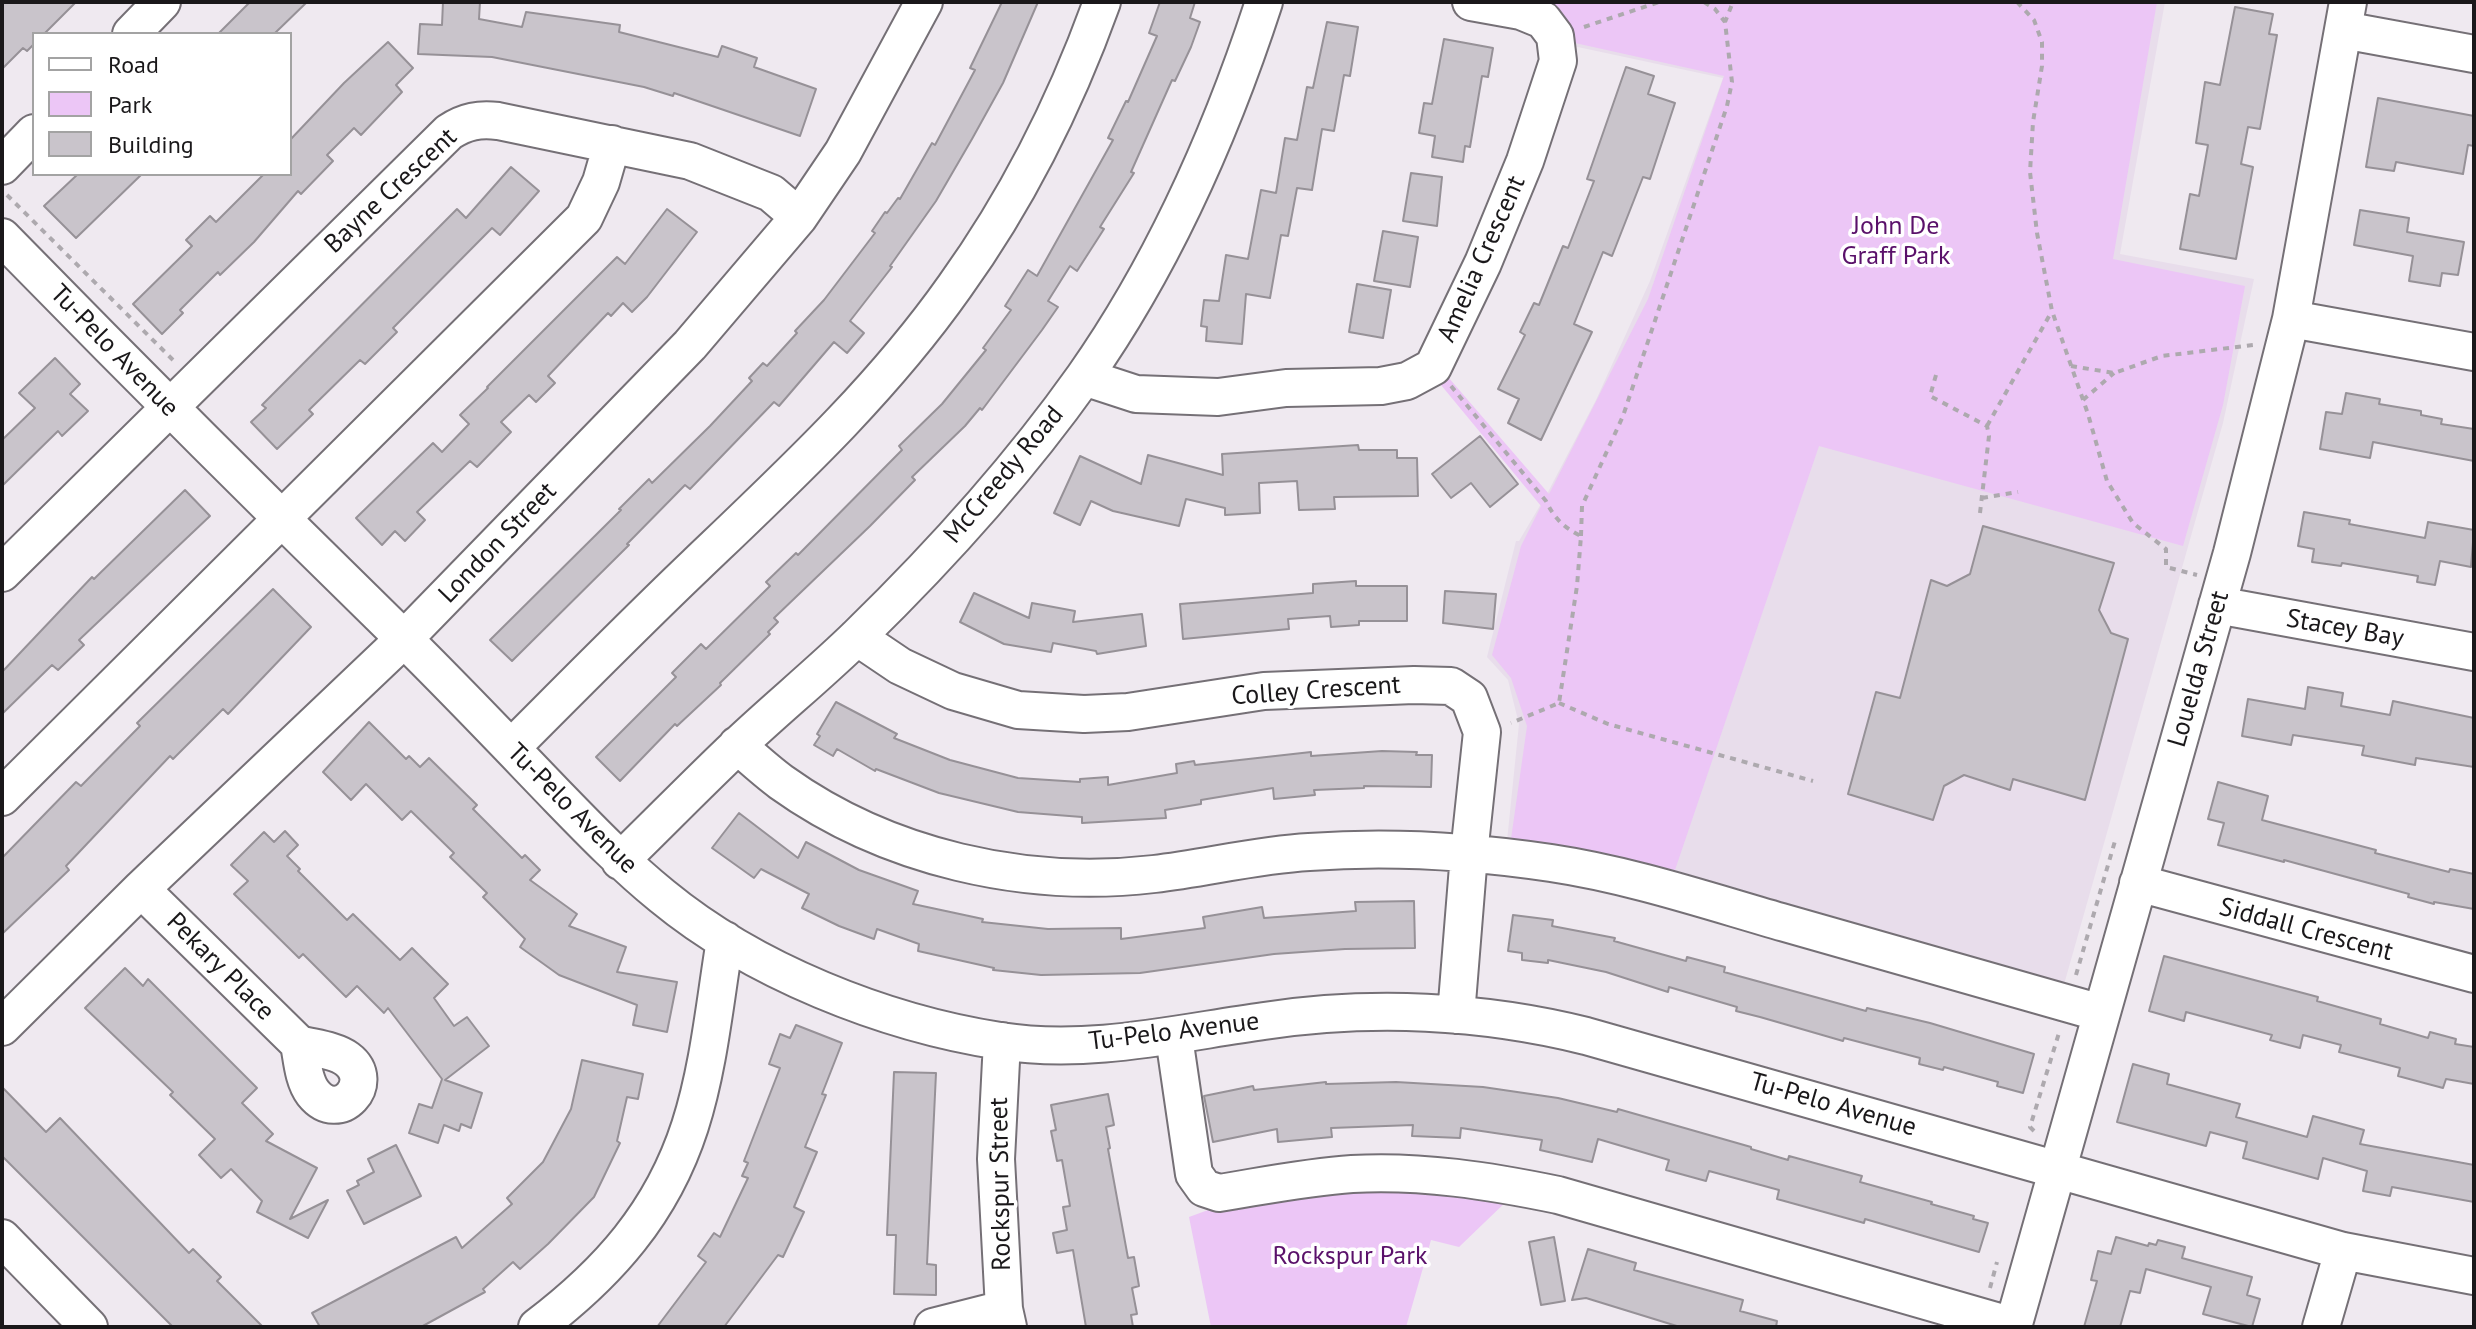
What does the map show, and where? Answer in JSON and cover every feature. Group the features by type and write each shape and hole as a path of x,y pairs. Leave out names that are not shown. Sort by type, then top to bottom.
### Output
{"street":[{"path":"133,32 162,2"},
{"name":"London Street","path":"2,1027 141,889 404,639 690,345 799,217 843,152 924,2"},
{"path":"511,748 815,450 862,402 913,341 955,286 1008,204 1056,112 1089,40 1102,2"},
{"name":"McCreedy Road","path":"620,861 737,745 857,637 943,549 1043,432 1115,330 1160,253 1200,173 1242,70 1264,2"},
{"path":"1471,2 1543,20 1555,36"},
{"path":"2346,16 2474,54"},
{"name":"Louelda Street","path":"2013,1326 2138,883 2211,591 2287,334 2346,16"},
{"name":"Amelia Crescent","path":"1084,377 1136,394 1218,397 1286,388 1381,386 1407,381 1433,367 1483,263 1525,161 1558,61 1555,36"},
{"name":"Bayne Crescent","path":"2,573 449,132 464,122 498,121 703,166 771,193 799,217"},
{"path":"2,166 32,135"},
{"path":"2,797 584,218 601,182 612,144"},
{"name":"Tu-Pelo Avenue","path":"2,237 168,407 404,639 620,861 666,900 725,940 830,993 922,1024 1002,1041 1109,1044 1321,1014 1456,1015 1536,1025 1586,1036 2058,1168 2343,1251 2474,1276"},
{"path":"2287,334 2474,352"},
{"name":"Stacey Bay","path":"2211,591 2474,652"},
{"name":"Colley Crescent","path":"857,637 900,666 953,691 1018,710 1084,714 1128,712 1264,691 1451,686 1469,698 1482,732"},
{"path":"1456,1015 1482,732"},
{"path":"737,745 781,782 833,814 884,839 946,859 1015,874 1085,878 1152,874 1243,859 1379,849 1551,863 1640,881 2101,1013"},
{"name":"Siddall Crescent","path":"2138,883 2474,974"},
{"name":"Pekary Place","path":"141,889 299,1044"},
{"path":"537,1327 579,1295 614,1260 645,1219 678,1160 700,1090 725,940"},
{"path":"1174,1037 1194,1174 1204,1188 1219,1193 1352,1174 1398,1174 1495,1182 1558,1195 2013,1326"},
{"name":"Rockspur Street","path":"1002,1041 996,1159 1006,1318"},
{"path":"2,1238 89,1327"},
{"path":"2321,1327 2343,1251"},
{"path":"933,1327 978,1314 1006,1318"}],"path":[{"path":"1555,36 1659,2"},
{"path":"1704,2 1715,9 1725,22"},
{"path":"1559,703 1577,586 1582,506 1623,416 1727,106 1732,82 1725,22 1733,2"},
{"path":"2017,2 2034,20 2042,42 2030,172 2037,233 2052,311 2107,481 2133,523 2166,549 2166,567 2211,591"},
{"path":"2,190 194,381"},
{"path":"1980,513 1989,436 1987,426 2052,311"},
{"path":"2083,400 2114,373 2162,356 2246,344 2287,334"},
{"path":"2071,366 2114,373"},
{"path":"1433,367 1546,501 1552,514 1581,536"},
{"path":"1936,375 1930,396 1987,426"},
{"path":"1982,498 2018,492"},
{"path":"1482,732 1526,718 1559,703 1608,724 1813,781"}],"shaded area":[{"name":"John De Graff Park","path":"1541,2 2165,2 2120,254 2254,279 2223,423 2063,988 1507,841 1519,724 1508,680 1487,657 1516,541 1519,541 1548,492 1596,400 1650,281 1723,78 1573,46"}],"green space":[{"name":"John De Graff Park","path":"1545,2 2157,2 2113,259 2245,286 2223,405 2183,546 1819,446 1675,870 1511,839 1527,726 1511,678 1492,655 1521,546 1541,506 1441,385 1448,377 1549,494 1648,299 1724,76 1575,43 1560,14"},
{"name":"Rockspur Park","path":"1329,1187 1511,1197 1459,1247 1431,1240 1406,1327 1211,1327 1189,1217 1219,1206"}],"building":[{"path":"2,2 76,2 46,32 32,32 32,46 27,51 23,48 2,69"},
{"path":"250,2 307,2 276,32 220,32"},
{"path":"443,2 480,2 479,19 522,27 526,12 620,25 619,32 718,57 722,46 757,58 754,67 816,89 800,136 674,93 673,96 644,87 492,57 418,54 420,24 442,25"},
{"path":"1002,2 1038,2 1003,83 936,201 892,267 850,321 864,333 847,353 834,342 779,406 774,402 690,489 685,485 512,661 490,640 649,479 652,483 710,426 752,381 749,378 763,363 767,366 824,300 875,233 872,231 885,212 900,199 932,143 935,145 975,70 970,68"},
{"path":"1160,2 1195,2 1190,18 1200,22 1131,172 1134,173 1100,227 1104,229 1077,271 1070,266 1048,301 1058,307 982,410 980,408 912,477 915,480 870,526 774,618 778,622 768,632 770,634 721,685 677,726 675,724 620,781 596,757 676,677 672,673 701,644 706,649 770,586 766,582 796,553 798,555 902,450 899,446 942,404 986,350 983,348 1011,310 1005,306 1028,270 1037,276 1113,140 1108,138 1128,102 1157,36 1149,33"},
{"path":"2235,7 2273,14 2269,34 2277,35 2260,129 2248,127 2241,164 2253,167 2236,259 2180,249 2190,194 2199,196 2208,145 2196,143 2205,82 2220,85"},
{"path":"1327,22 1358,27 1350,76 1344,75 1334,131 1322,129 1312,190 1297,188 1288,236 1281,235 1270,298 1246,294 1242,344 1206,341 1207,327 1201,326 1204,300 1219,301 1226,255 1248,259 1261,190 1276,193 1285,138 1297,140 1307,87 1313,88"},
{"path":"1444,39 1493,48 1488,77 1482,76 1470,147 1465,146 1463,162 1432,157 1435,136 1419,133 1424,103 1432,104"},
{"path":"388,42 413,68 396,85 402,92 361,135 354,128 327,155 333,161 301,194 298,191 254,242 180,310 183,313 162,334 133,304 192,246 186,240 210,216 216,222 262,176 292,176 292,138"},
{"path":"1626,67 1654,76 1648,94 1675,103 1650,179 1643,177 1612,256 1603,252 1574,324 1592,332 1541,440 1508,423 1519,399 1498,389 1525,335 1520,332 1534,303 1539,305 1563,246 1568,248 1594,181 1587,179"},
{"path":"2378,98 2474,116 2474,146 2468,145 2463,174 2396,162 2394,171 2366,167"},
{"path":"511,167 539,191 500,235 492,228 393,328 397,332 365,364 360,360 309,410 313,414 277,449 251,422 266,408 262,405 457,209 466,218"},
{"path":"1411,173 1442,177 1437,226 1403,221"},
{"path":"76,176 140,176 76,238 44,206"},
{"path":"667,209 697,232 647,297 632,312 623,303 611,316 608,313 548,376 555,383 536,402 529,395 501,422 511,432 477,467 470,461 417,512 425,520 405,541 395,531 382,545 356,518 433,443 442,452 469,424 460,415 617,257 625,264"},
{"path":"2360,210 2409,218 2407,232 2464,242 2458,275 2442,273 2440,286 2409,281 2413,256 2354,245"},
{"path":"1383,231 1418,237 1410,287 1374,281"},
{"path":"1357,284 1391,290 1383,338 1349,332"},
{"path":"55,358 80,384 70,394 88,411 62,436 58,431 2,486 2,440 35,408 19,393"},
{"path":"2346,393 2380,399 2379,404 2421,411 2421,415 2442,419 2441,424 2474,429 2474,461 2373,442 2370,458 2320,449 2326,412 2342,414"},
{"path":"1480,436 1518,484 1490,507 1471,483 1451,498 1432,474"},
{"path":"1358,445 1359,450 1397,450 1397,458 1417,458 1418,496 1334,497 1335,509 1299,510 1297,481 1259,483 1260,513 1225,515 1225,508 1186,499 1179,526 1113,511 1091,501 1080,525 1054,513 1080,456 1141,484 1148,455 1223,475 1222,454"},
{"path":"185,490 210,516 79,640 84,645 58,670 52,665 2,714 2,672 92,577 94,579"},
{"path":"2304,512 2425,538 2428,522 2474,530 2471,567 2440,561 2435,585 2417,582 2418,576 2342,563 2341,566 2312,562 2314,549 2298,546"},
{"path":"1983,526 2114,563 2099,610 2111,633 2128,639 2085,800 2013,779 2010,790 1964,775 1944,786 1933,820 1848,794 1876,692 1900,698 1931,580 1947,586 1970,574"},
{"path":"1356,581 1356,586 1407,586 1407,621 1359,621 1359,625 1331,627 1330,616 1288,619 1289,629 1183,639 1180,604 1313,593 1313,584"},
{"path":"273,589 311,627 228,714 223,709 173,759 170,756 66,866 69,870 2,934 2,858 76,782 81,786 140,726 137,723"},
{"path":"1445,591 1496,594 1493,629 1443,623"},
{"path":"974,593 1029,618 1032,603 1075,611 1073,622 1142,614 1146,646 1097,654 1096,651 1053,643 1051,652 1004,644 960,622"},
{"path":"2308,687 2343,693 2341,706 2390,715 2393,701 2474,718 2474,767 2416,758 2415,765 2362,755 2364,746 2293,735 2291,745 2242,736 2248,699 2305,709"},
{"path":"836,702 897,734 894,738 950,760 1018,778 1080,782 1080,779 1108,777 1108,785 1177,773 1176,764 1194,761 1195,765 1311,752 1311,756 1382,751 1432,755 1431,787 1364,786 1314,790 1315,795 1274,799 1273,788 1201,800 1201,804 1165,810 1166,818 1082,823 1082,817 1018,812 939,793 875,771 837,749 833,756 814,745"},
{"path":"369,722 406,759 409,756 420,767 429,758 477,805 473,809 522,858 525,855 540,870 530,880 577,914 569,926 626,947 617,972 677,982 667,1032 633,1025 637,1005 559,975 520,947 525,939 483,897 487,893 450,857 454,853 411,811 402,820 366,784 351,800 323,772"},
{"path":"2218,782 2268,796 2262,820 2449,872 2450,869 2474,874 2474,909 2434,904 2408,897 2409,894 2218,845 2224,823 2208,819"},
{"path":"739,813 798,858 806,842 859,870 918,891 913,904 983,919 982,922 1048,929 1121,928 1121,939 1205,928 1203,917 1262,907 1264,918 1356,911 1355,902 1414,901 1415,948 1274,954 1140,973 1041,975 993,970 918,951 919,944 877,929 874,939 802,908 809,894 761,869 754,878 712,848"},
{"path":"285,831 298,845 287,856 300,869 298,871 347,920 353,914 400,960 412,948 448,984 434,998 454,1026 467,1017 489,1046 445,1080 482,1093 471,1128 461,1124 459,1131 444,1125 438,1143 409,1133 419,1104 432,1108 442,1079 388,1008 384,1013 357,986 346,997 303,954 299,958 234,894 248,881 231,865 264,832 274,842"},
{"path":"1513,915 1553,920 1552,926 1615,938 1614,941 1686,961 1687,957 1725,967 1724,972 1866,1011 1867,1008 1930,1023 2034,1054 2023,1093 1997,1086 1998,1082 1944,1067 1943,1070 1919,1064 1920,1058 1844,1038 1843,1041 1736,1011 1737,1007 1669,987 1668,992 1606,972 1548,960 1548,963 1522,960 1522,953 1508,951"},
{"path":"2164,956 2318,997 2317,1001 2381,1019 2380,1024 2428,1038 2430,1032 2456,1039 2455,1044 2474,1047 2474,1084 2446,1079 2443,1088 2398,1076 2400,1068 2339,1052 2341,1045 2303,1035 2300,1048 2270,1040 2272,1035 2186,1012 2184,1021 2149,1011"},
{"path":"125,968 143,986 148,979 257,1088 242,1103 273,1134 266,1141 317,1168 290,1219 328,1200 308,1238 257,1212 262,1201 231,1169 221,1178 199,1155 215,1139 170,1095 173,1092 85,1008"},
{"path":"796,1025 842,1043 805,1147 817,1152 794,1207 804,1212 783,1257 778,1255 724,1327 657,1327 706,1262 698,1256 714,1233 720,1237 748,1178 742,1176 748,1163 744,1161 780,1068 769,1064 780,1034 790,1038"},
{"path":"582,1060 643,1074 638,1099 627,1097 617,1141 620,1143 594,1197 548,1244 520,1269 513,1262 483,1289 485,1292 421,1327 320,1327 312,1313 456,1237 462,1248 512,1204 507,1198 543,1162 571,1109"},
{"path":"2133,1064 2169,1074 2167,1084 2240,1104 2236,1117 2307,1137 2313,1116 2364,1130 2360,1144 2474,1165 2474,1202 2392,1187 2390,1196 2363,1191 2367,1171 2323,1158 2318,1179 2243,1158 2247,1142 2210,1132 2206,1146 2117,1122"},
{"path":"894,1072 936,1073 927,1264 936,1265 936,1295 894,1294 896,1235 887,1235"},
{"path":"1326,1082 1483,1087 1558,1098 1617,1112 1618,1109 1788,1160 1789,1156 1862,1176 1860,1182 1932,1202 1988,1223 1979,1252 1865,1219 1864,1223 1777,1199 1779,1190 1709,1171 1706,1181 1666,1170 1669,1160 1598,1139 1592,1162 1540,1150 1542,1140 1461,1128 1460,1138 1412,1136 1413,1125 1331,1128 1332,1137 1278,1142 1277,1129 1213,1142 1204,1096 1253,1086 1254,1090"},
{"path":"2,1087 46,1132 60,1118 189,1253 193,1249 221,1277 217,1281 263,1327 173,1327 2,1156"},
{"path":"1108,1094 1114,1125 1106,1127 1108,1149 1128,1258 1134,1257 1139,1286 1132,1288 1137,1314 1131,1315 1133,1327 1086,1327 1073,1250 1057,1253 1053,1233 1067,1230 1063,1207 1070,1206 1062,1160 1057,1161 1051,1131 1056,1130 1051,1105"},
{"path":"396,1145 421,1196 364,1224 347,1191 359,1185 357,1181 374,1172 368,1159"},
{"path":"1554,1237 1565,1301 1541,1305 1529,1242"},
{"path":"2116,1237 2148,1246 2149,1243 2156,1245 2158,1240 2185,1247 2182,1258 2252,1277 2247,1295 2260,1299 2252,1327 2203,1314 2211,1287 2146,1269 2140,1293 2130,1291 2120,1327 2084,1327 2097,1281 2091,1280 2098,1251 2111,1254"},
{"path":"1588,1249 1636,1263 1634,1270 1743,1300 1740,1311 1777,1321 1776,1327 1680,1327 1586,1298 1572,1300"}]}
